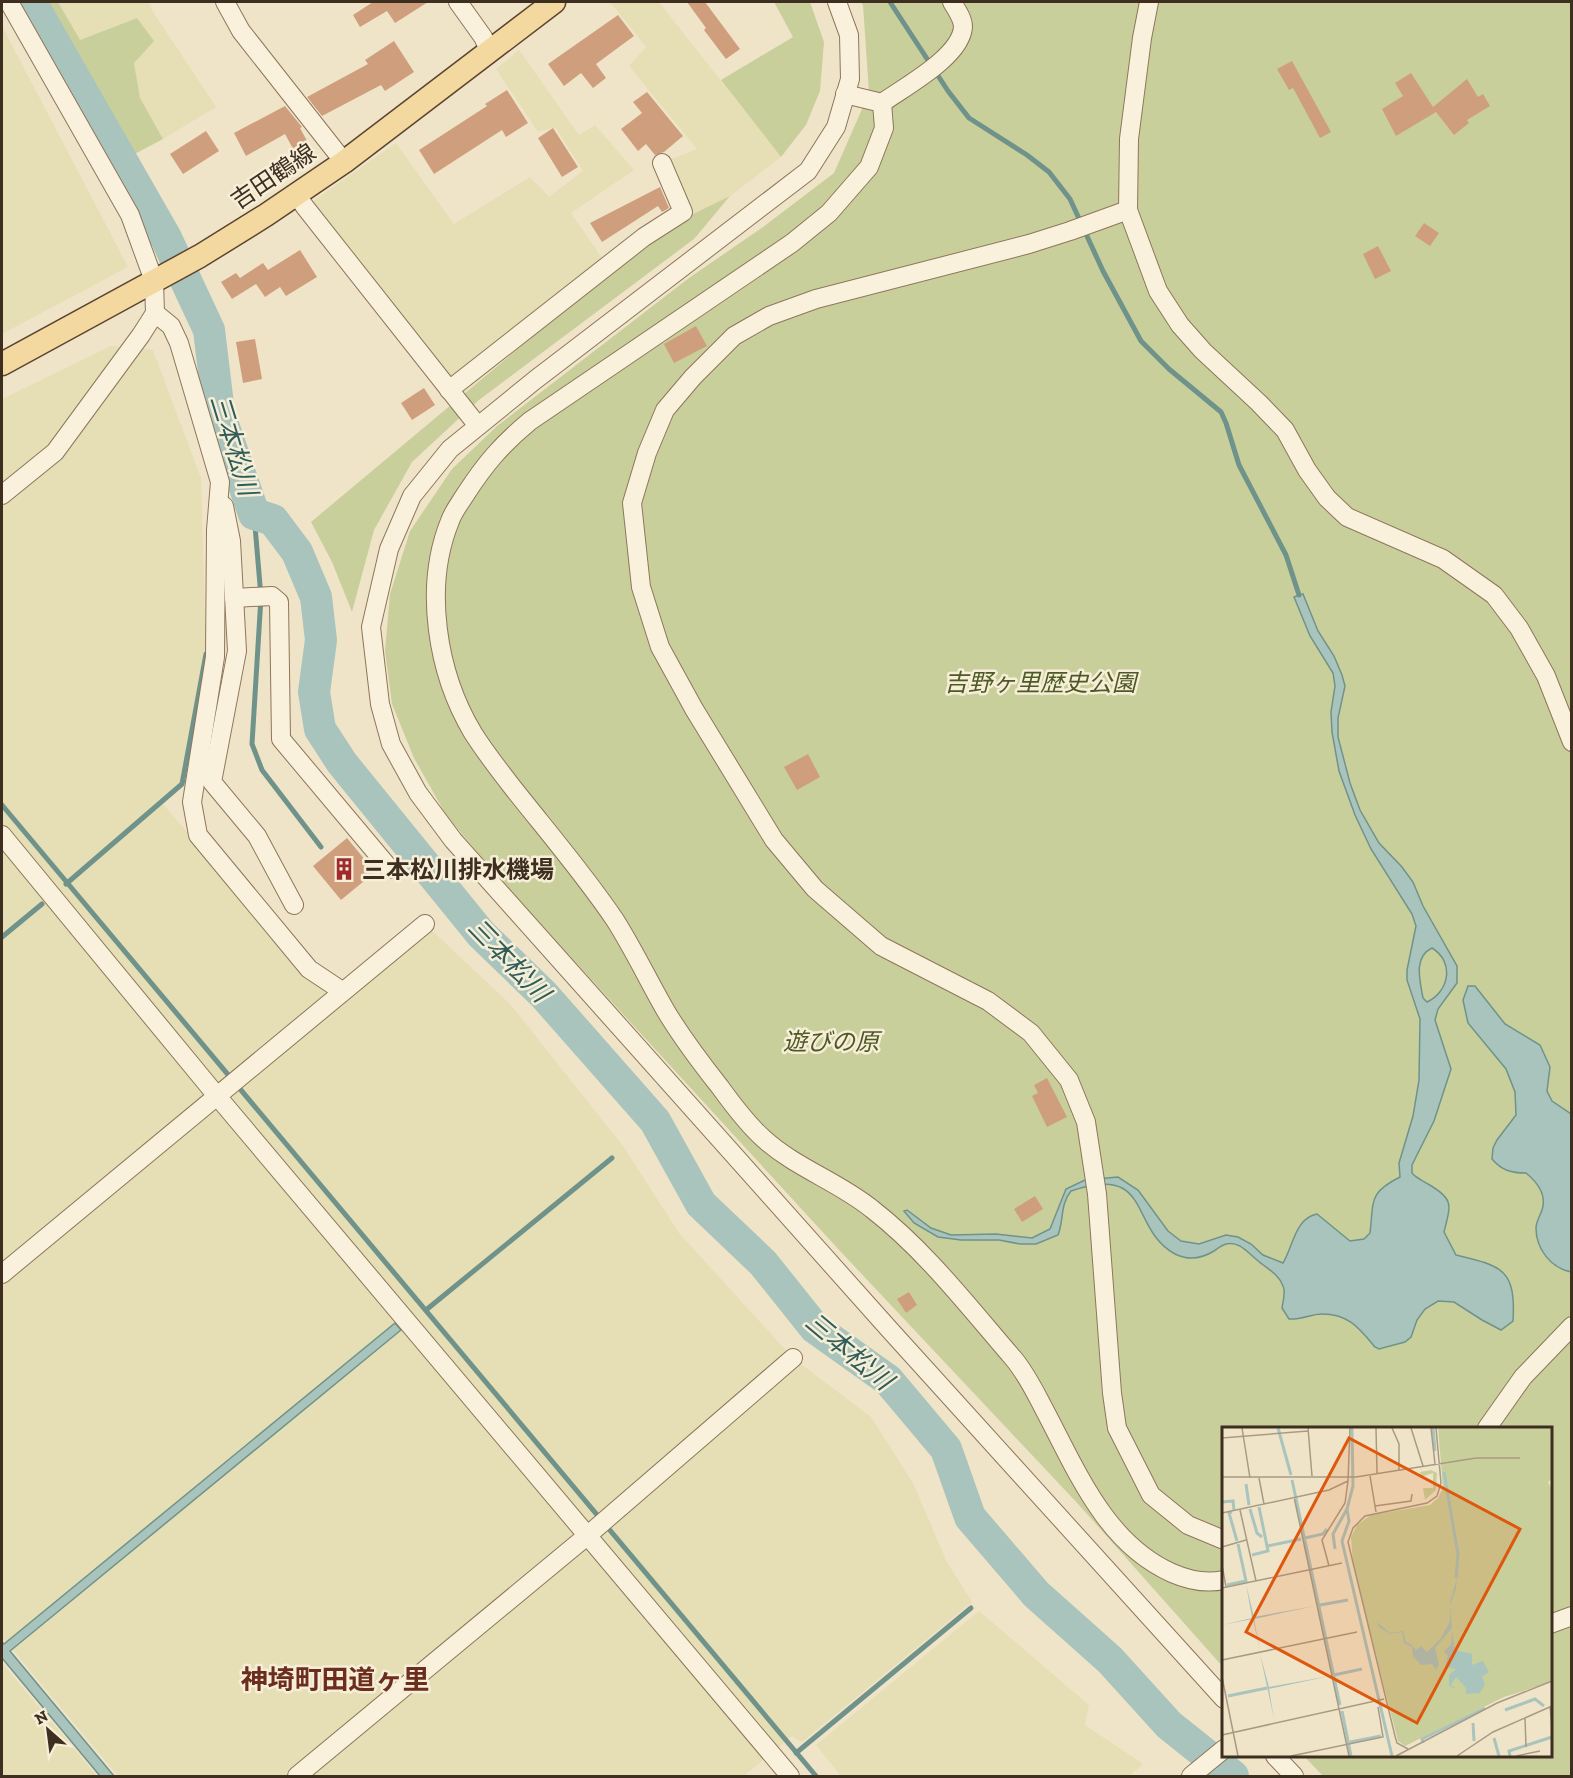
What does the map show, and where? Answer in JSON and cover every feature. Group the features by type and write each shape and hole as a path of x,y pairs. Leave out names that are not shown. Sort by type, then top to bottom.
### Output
{"main road":[{"name":"吉田鶴線","path":"2,364 200,256 296,194 344,162 554,2"}],"street":[{"path":"2,495 55,452 155,313 154,280 130,215 9,2"},
{"path":"225,2 241,31 344,162"},
{"path":"458,2 483,37 489,52"},
{"path":"837,2 849,35 850,79 836,127 808,171 478,426 450,449 412,496 389,549 371,627 380,704 391,744 417,793 461,848 881,1320 1222,1697"},
{"path":"846,94 882,103 949,54 961,39 963,25 952,2"},
{"path":"1149,2 1129,139 1128,210 1158,291 1180,325 1203,351 1285,430 1307,470 1327,498 1347,518 1443,559 1494,595 1519,628 1546,676 1572,742"},
{"path":"882,103 884,128 868,167 830,213 792,243 530,421 505,441 479,473 450,519 439,560 436,599 439,638 452,687 471,730 492,761 614,919 690,1049 729,1100 765,1140 872,1208 957,1292 1017,1362 1105,1518 1130,1546 1156,1565 1178,1575 1206,1582 1222,1580"},
{"path":"449,390 644,237 683,212 662,163"},
{"path":"296,194 478,426"},
{"path":"1128,210 1029,244 816,298 769,316 734,336 693,377 665,410 647,453 632,503 641,587 660,646 694,709 774,840 815,890 881,945 988,1000 1031,1033 1069,1080 1086,1122 1097,1194 1112,1393 1117,1428 1151,1495 1188,1525 1222,1539"},
{"path":"155,313 171,326 179,343 220,482 231,541 237,651 212,782 256,836 294,904"},
{"path":"220,482 216,530 215,657 192,802 198,835 309,969 342,991"},
{"path":"234,598 272,596 279,602 281,739 390,869"},
{"path":"2,835 228,1087 598,1526 790,1776"},
{"path":"2,1274 425,924"},
{"path":"1488,1427 1523,1377 1572,1326"},
{"path":"297,1776 598,1526 793,1358"},
{"path":"1552,1606 1563,1619"},
{"path":"1189,1772 1222,1750"},
{"path":"1277,1757 1294,1776"}],"shaded area":[{"path":"58,2 148,2 216,107 163,139 140,98 134,63 137,18 80,40"},
{"path":"610,2 659,2 781,157 730,196 687,217 662,163 697,149 629,66 646,47"},
{"path":"2,26 128,267 2,334"},
{"path":"519,50 579,135 595,125 634,170 571,213 611,271 461,395 312,202 396,143 454,224 530,177 549,197 583,171 555,127 538,132 496,69"},
{"path":"111,346 153,350 201,478 206,654 185,784 163,804 334,1003 425,924 511,1005 623,1146 679,1233 793,1358 871,1417 913,1483 947,1562 972,1602 802,1742 792,1736 744,1776 118,1776 2,1637 2,399"},
{"path":"979,1611 1089,1705 1085,1725 1143,1764 1129,1776 841,1776 816,1745"},
{"path":"2,1663 97,1776 2,1776"}],"green space":[{"path":"41,2 58,2 80,40 137,18 154,41 134,63 140,98 163,139 129,157"},
{"path":"774,2 810,2 824,42 820,91 806,125 781,157 721,80 793,37"},
{"name":"吉野ヶ里歴史公園","path":"861,2 1571,2 1571,1776 1323,1776 1305,1757 1552,1757 1552,1427 1222,1427 1222,1666 1079,1505 840,1251 510,891 446,815 414,758 392,704 385,651 390,594 410,531 452,469 497,426 689,278 763,227 834,173 869,93"},
{"path":"730,196 694,239 479,400 412,462 374,530 352,612 332,562 311,522 611,271 687,217"}],"water":[{"path":"1303,594 1318,631 1334,656 1342,675 1345,686 1338,718 1338,737 1360,810 1379,843 1413,882 1423,906 1457,966 1457,983 1438,1009 1435,1020 1451,1069 1434,1121 1412,1165 1412,1173 1446,1198 1449,1208 1444,1232 1456,1255 1495,1267 1508,1280 1512,1290 1513,1321 1501,1330 1454,1302 1438,1301 1425,1309 1417,1320 1411,1337 1405,1342 1379,1349 1353,1323 1339,1316 1322,1314 1289,1319 1282,1308 1284,1288 1281,1282 1275,1274 1243,1248 1235,1244 1226,1244 1209,1254 1195,1258 1185,1258 1175,1254 1160,1243 1128,1192 1115,1185 1097,1185 1071,1191 1065,1201 1058,1235 1036,1244 938,1237 914,1223 904,1211 907,1210 931,1228 951,1235 996,1234 1032,1238 1050,1229 1066,1189 1085,1180 1118,1177 1138,1190 1168,1231 1181,1241 1199,1244 1226,1235 1238,1237 1251,1244 1263,1255 1283,1263 1299,1227 1304,1221 1317,1214 1350,1241 1364,1239 1370,1233 1374,1199 1382,1188 1400,1177 1399,1163 1413,1116 1419,1080 1420,1019 1407,980 1416,926 1412,914 1371,849 1355,815 1339,771 1332,732 1331,712 1335,686 1333,673 1310,636 1294,597","holes":["1432,948 1444,961 1446,976 1440,991 1427,1002 1423,998 1420,984 1420,963 1422,957"]},
{"path":"1468,986 1475,986 1505,1024 1540,1045 1550,1067 1547,1091 1552,1101 1571,1114 1571,1272 1551,1262 1539,1243 1536,1226 1543,1199 1534,1180 1526,1173 1500,1166 1492,1159 1493,1148 1497,1140 1516,1115 1515,1092 1506,1069 1468,1023 1463,1000"},
{"path":"395,1323 401,1330 10,1651 114,1776 100,1776 2,1658 2,1642 4,1644"}],"building":[{"path":"373,2 428,2 395,23 387,11 360,27 353,15"},
{"path":"687,2 705,2 740,49 726,59"},
{"path":"618,15 634,36 596,64 606,78 593,88 581,73 564,86 548,64"},
{"path":"394,41 414,72 385,91 381,85 322,116 307,97 368,64 365,60"},
{"path":"1292,61 1331,132 1320,138 1293,88 1289,90 1277,69"},
{"path":"1411,73 1433,107 1467,79 1478,97 1483,94 1490,106 1467,120 1469,123 1454,135 1436,112 1396,136 1382,109 1403,96 1395,83"},
{"path":"507,90 528,123 506,137 502,130 434,174 419,150 487,106 485,104"},
{"path":"647,92 683,136 664,152 655,155 646,144 638,151 621,129 642,113 633,102"},
{"path":"285,106 302,127 300,128 312,150 298,158 285,134 246,156 234,133"},
{"path":"553,128 578,167 562,177 538,138"},
{"path":"206,131 219,151 183,174 170,154"},
{"path":"660,187 669,208 662,212 658,206 602,242 590,223"},
{"path":"1424,223 1439,233 1430,246 1415,236"},
{"path":"1378,246 1391,271 1375,279 1363,254"},
{"path":"300,250 317,277 286,296 280,287 265,297 256,284 232,299 221,282 236,273 240,278 263,263 268,270"},
{"path":"696,326 707,346 674,363 664,344"},
{"path":"255,339 262,379 243,383 236,342"},
{"path":"424,388 435,405 412,420 401,403"},
{"path":"808,754 820,777 797,790 784,767"},
{"name":"三本松川排水機場","path":"347,838 375,872 341,900 313,866"},
{"path":"1047,1078 1067,1117 1047,1127 1032,1096 1038,1093 1034,1085"},
{"path":"1035,1196 1043,1209 1022,1222 1014,1209"},
{"path":"909,1292 917,1305 906,1313 897,1299"}],"waterway":[{"name":"三本松川","path":"31,2 166,238 209,330 219,413 254,514 273,520 297,552 316,597 321,640 314,692 320,729 342,763 481,934 544,995 655,1121 701,1204 763,1263 815,1328 888,1380 946,1449 970,1517 1036,1594 1110,1660 1169,1725 1233,1776"},
{"path":"890,2 948,91 969,118 1049,172 1070,199 1103,271 1141,341 1169,369 1221,412 1239,465 1286,555 1299,595"},
{"path":"254,514 261,597 252,744 262,770 321,847"},
{"path":"66,884 182,784 206,654"},
{"path":"2,805 816,1776"},
{"path":"2,937 42,904"},
{"path":"426,1310 612,1158"},
{"path":"796,1753 971,1608"}],"place":[{"name":"三本松川排水機場","path":"344,869"}],"district":[{"name":"神埼町田道ヶ里","path":"335,1680"}],"park label":[{"name":"遊びの原","path":"831,1041"}]}
